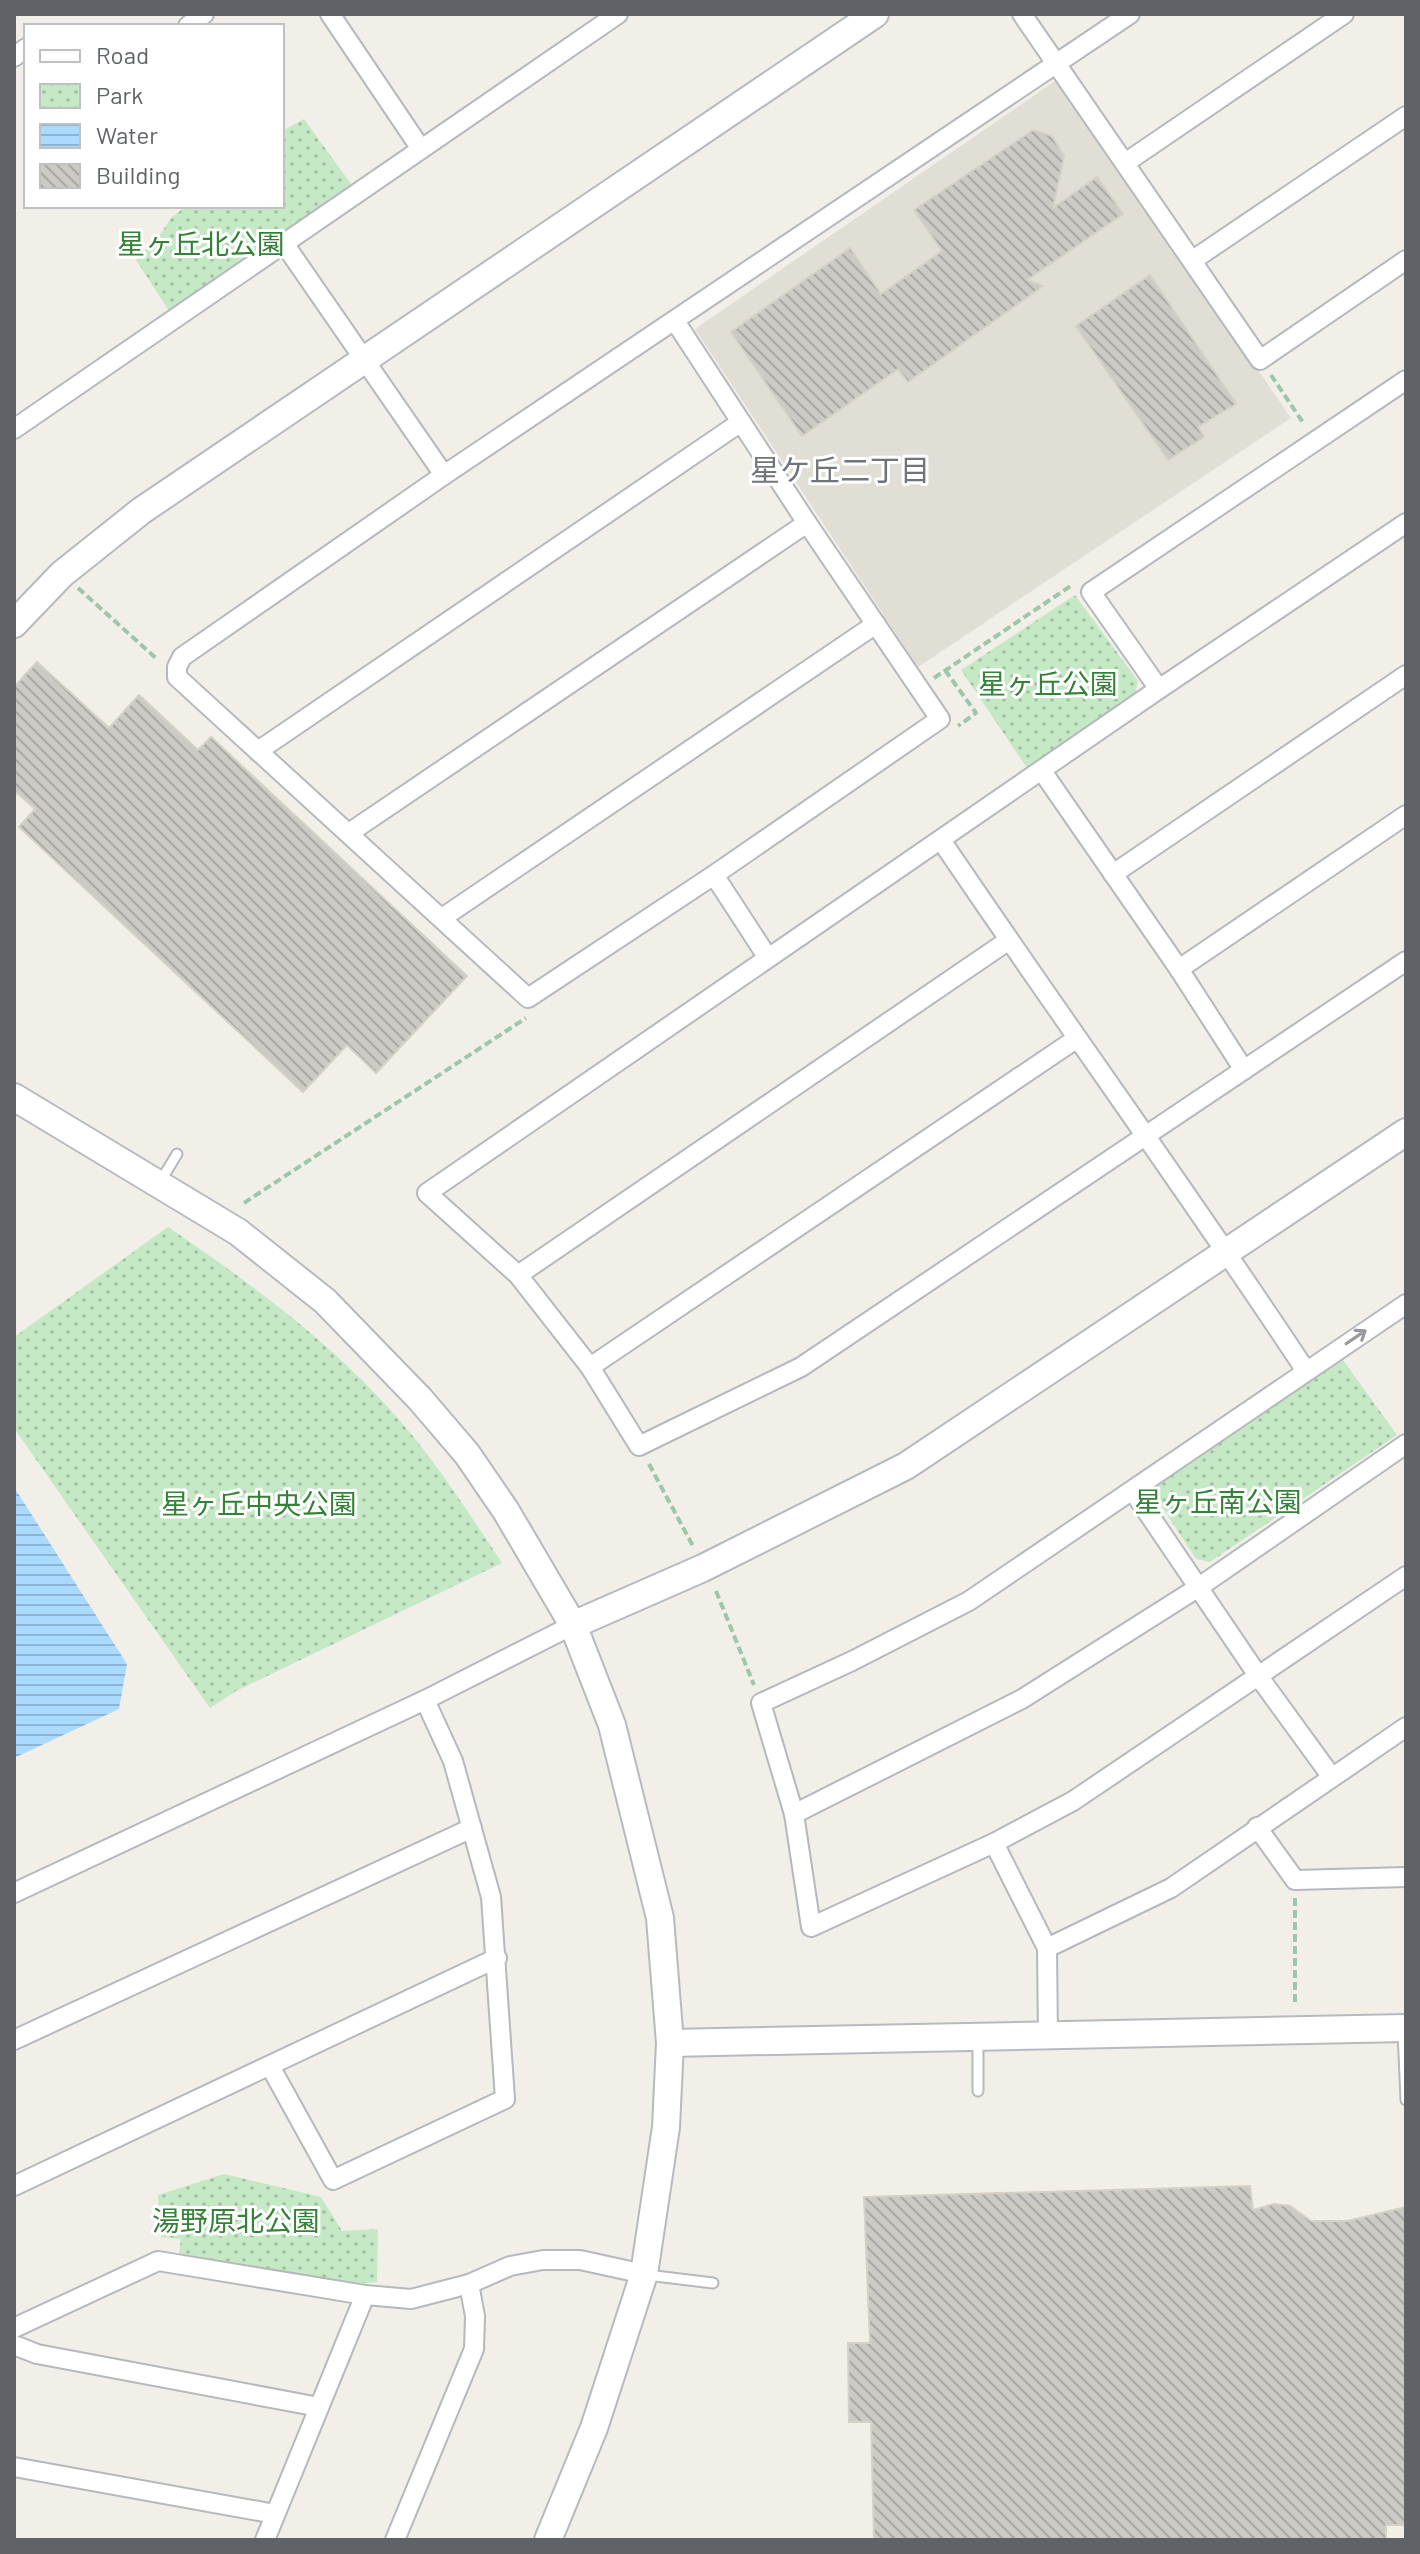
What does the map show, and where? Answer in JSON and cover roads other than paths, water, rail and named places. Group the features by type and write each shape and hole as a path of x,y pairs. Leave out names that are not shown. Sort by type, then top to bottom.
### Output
{"street":[{"path":"14,429 618,14"},
{"path":"14,624 62,574 141,511 875,14"},
{"path":"1022,14 1260,360 1406,260"},
{"path":"675,321 940,719 714,875 528,998 177,677 177,667 182,657 444,475 1130,14"},
{"path":"1125,163 1344,14"},
{"path":"336,16 421,149"},
{"path":"1193,260 1406,116"},
{"path":"283,242 444,475"},
{"path":"1159,689 1091,592 1406,380"},
{"path":"258,751 741,422"},
{"path":"349,833 807,523"},
{"path":"1406,523 1159,689 427,1193 518,1275 590,1367 639,1446 801,1367 1406,961"},
{"path":"442,918 876,624"},
{"path":"1113,874 1406,675"},
{"path":"1042,771 1179,969 1244,1070"},
{"path":"1179,969 1406,815"},
{"path":"941,840 1306,1371"},
{"path":"714,875 768,958"},
{"path":"518,1275 1009,940"},
{"path":"590,1367 1076,1039"},
{"path":"14,1097 238,1232 325,1301 420,1399 467,1454 573,1625 612,1725 660,1918 670,2043 666,2127 644,2274 594,2428 548,2540"},
{"path":"14,1893 425,1700 573,1625 703,1568 906,1466 1406,1132"},
{"path":"1406,1304 969,1601 761,1703 794,1814 811,1927 994,1843 1073,1801 1406,1576"},
{"path":"794,1814 1022,1699 1199,1587 1406,1444"},
{"path":"1133,1491 1259,1677 1331,1776"},
{"path":"270,2066 333,2180 505,2099 491,1897 453,1761 425,1700"},
{"path":"1047,1948 1171,1888 1406,1727"},
{"path":"1257,1827 1295,1880 1406,1877"},
{"path":"14,2040 472,1828"},
{"path":"994,1843 1047,1948 1048,2038"},
{"path":"14,2186 497,1958"},
{"path":"670,2043 1048,2038 1404,2028"},
{"path":"14,2328 158,2261 365,2295 411,2299 469,2284 510,2266 543,2260 580,2260 644,2274"},
{"path":"395,2540 474,2349 475,2316 469,2284"},
{"path":"265,2540 365,2295"},
{"path":"14,2345 37,2354 319,2407"},
{"path":"14,2467 275,2514"}],"lane":[{"path":"159,1184 177,1154"},
{"path":"1404,2028 1406,2100"},
{"path":"978,2039 978,2091"},
{"path":"644,2274 713,2283"}],"water":[{"path":"14,1487 127,1664 119,1709 14,1758"}],"district":[{"name":"星ケ丘二丁目","path":"840,469"}],"park label":[{"name":"星ヶ丘北公園","path":"201,243"},
{"name":"星ヶ丘公園","path":"1048,683"},
{"name":"星ヶ丘南公園","path":"1218,1501"},
{"name":"星ヶ丘中央公園","path":"259,1503"},
{"name":"湯野原北公園","path":"236,2220"}]}
